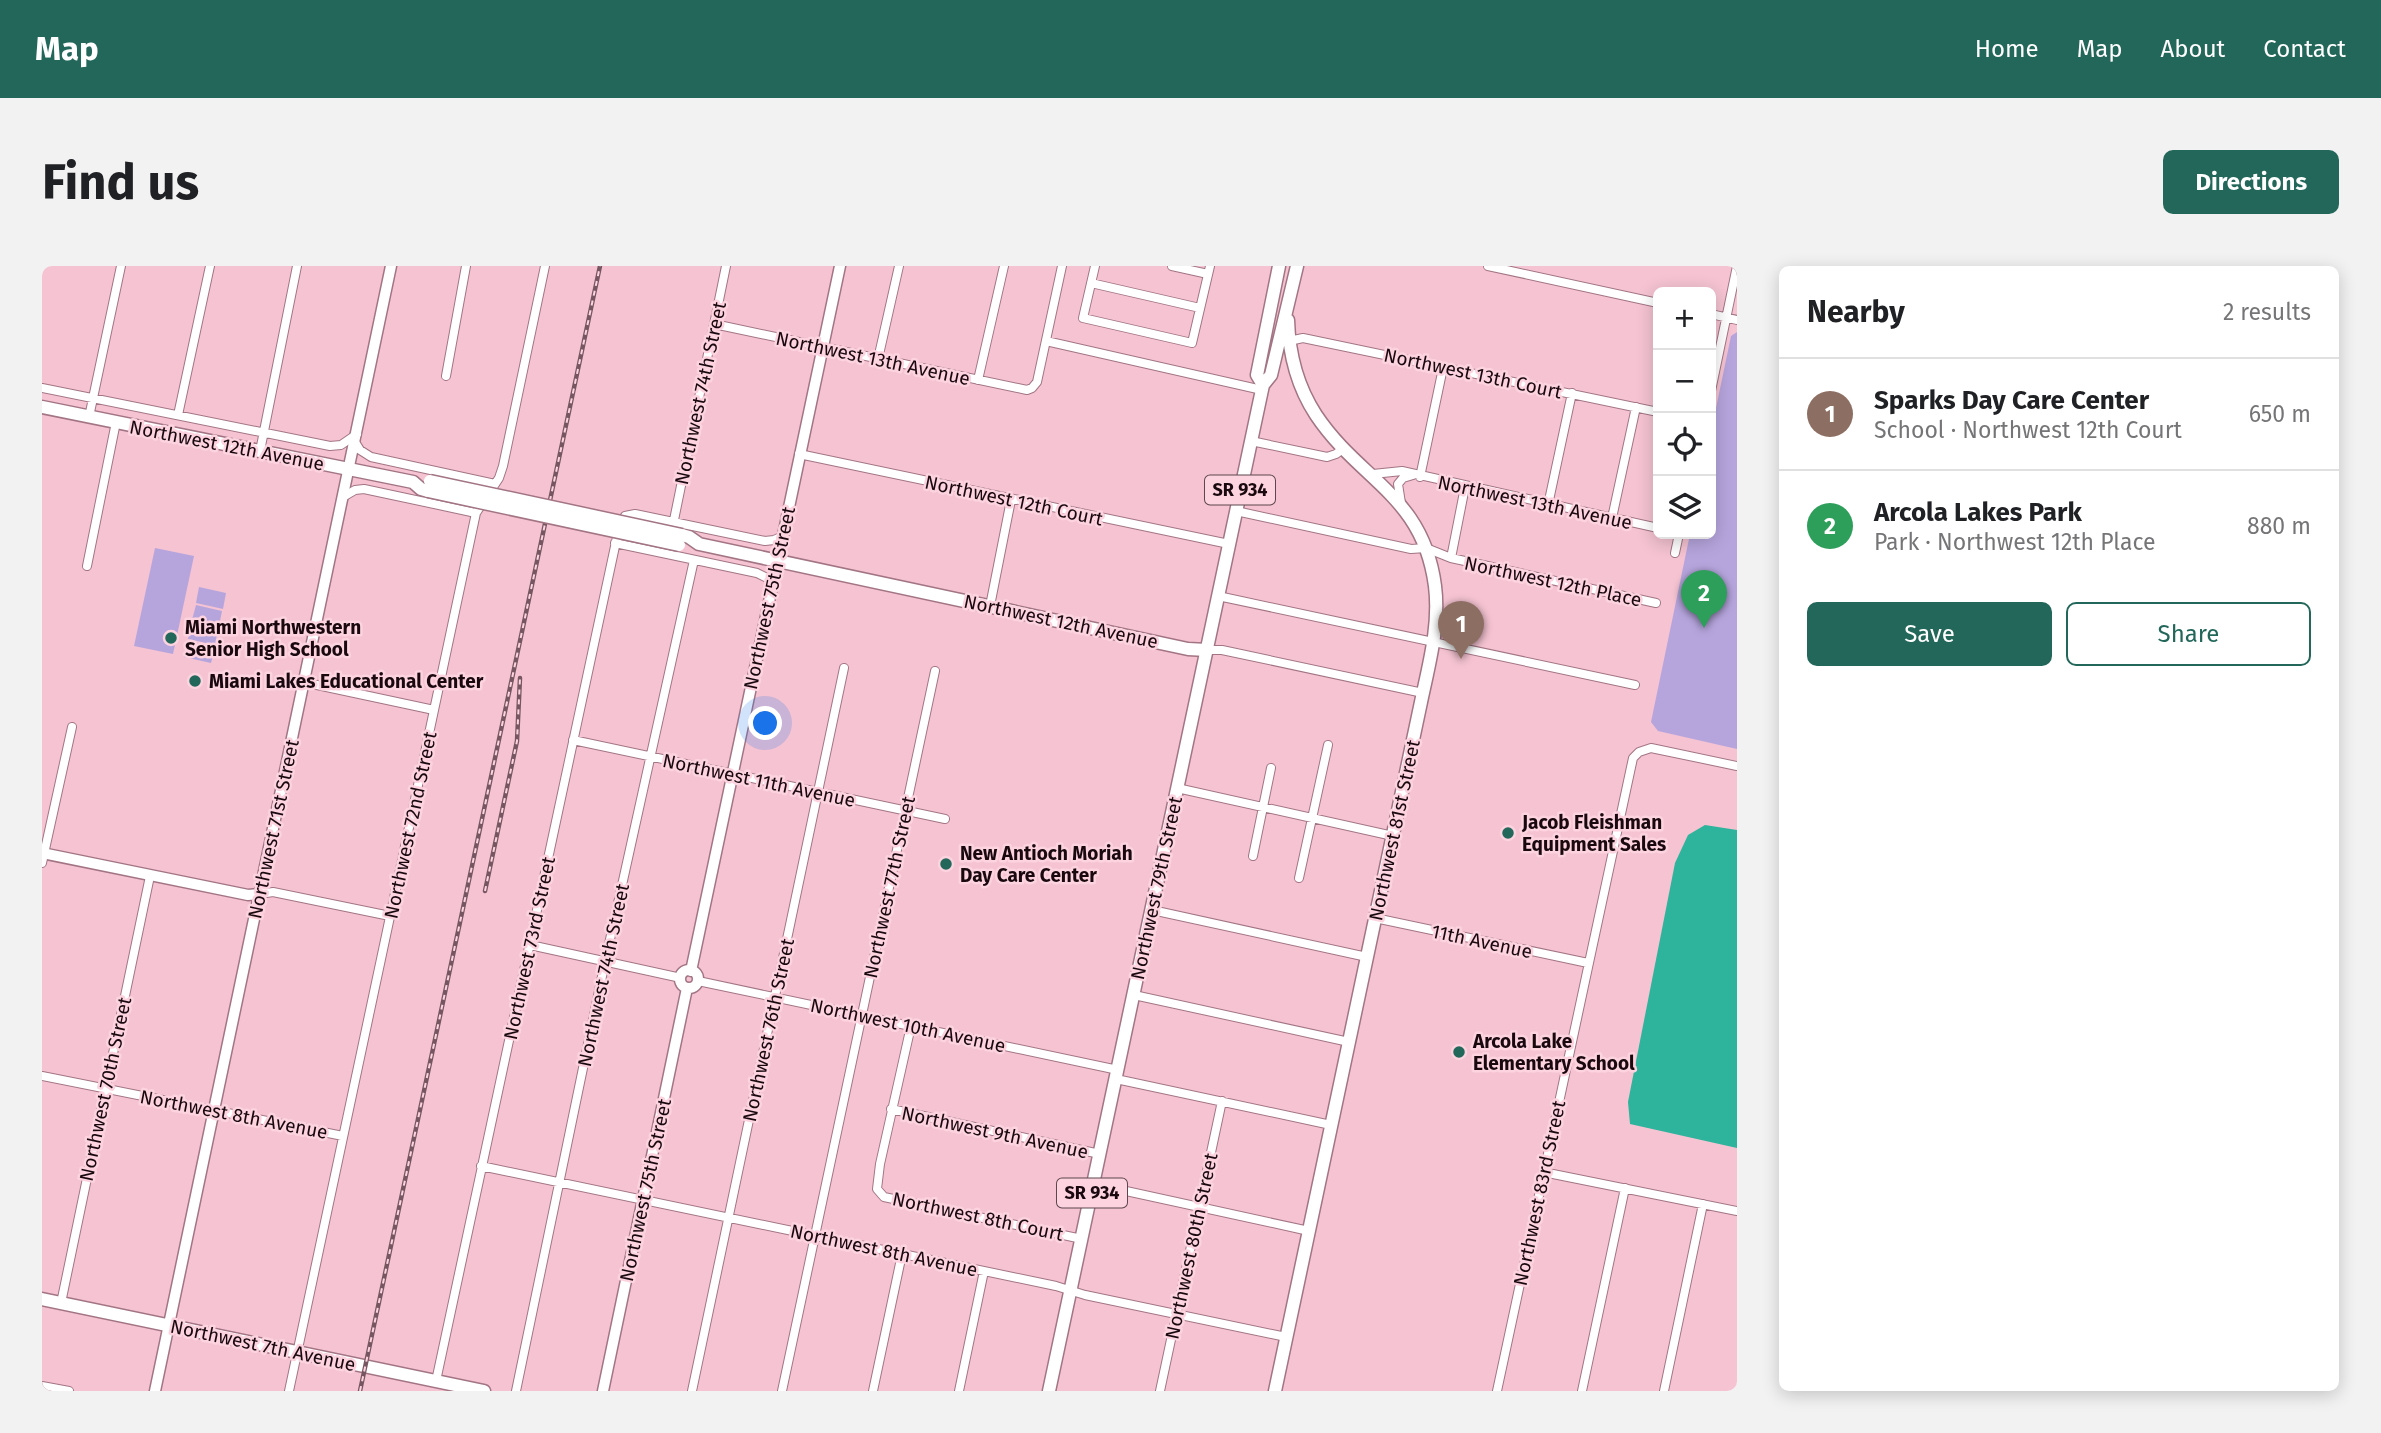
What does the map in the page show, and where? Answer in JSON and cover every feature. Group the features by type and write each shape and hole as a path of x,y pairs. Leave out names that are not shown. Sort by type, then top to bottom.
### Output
{"main road":[{"name":"Northwest 79th Street","path":"1262,387 1257,375 1279,266"},
{"name":"Northwest 79th Street","path":"1049,1391 1262,387 1271,375 1297,266"},
{"name":"Northwest 81st Street","path":"1275,1391 1434,642 1437,615 1434,576 1426,548 1415,526 1401,503 1344,448 1307,399 1296,375 1289,341 1288,309"},
{"name":"Northwest 12th Avenue","path":"42,407 413,482 421,489 429,486 680,540 686,547 699,544 1188,649 1207,650"},
{"name":"Northwest 7th Avenue","path":"42,1299 298,1352 440,1385 484,1391"}],"street":[{"path":"89,417 121,266"},
{"path":"178,415 210,266"},
{"path":"260,451 297,266"},
{"name":"Northwest 71st Street","path":"155,1391 391,266"},
{"name":"Northwest 72nd Street","path":"289,1391 476,513 503,466 545,266"},
{"name":"Northwest 74th Street","path":"674,520 726,266"},
{"name":"Northwest 75th Street","path":"691,971 840,266"},
{"path":"878,359 899,266"},
{"path":"978,380 1004,266"},
{"path":"1062,266 1045,341 1262,387"},
{"path":"1095,266 1083,318 1192,343 1209,270 1172,266"},
{"path":"1488,266 1653,302"},
{"path":"1716,365 1737,266"},
{"path":"446,376 463,267"},
{"path":"1091,284 1200,309"},
{"path":"1716,315 1737,320"},
{"name":"Northwest 13th Avenue","path":"714,324 1027,390 1037,382 1045,341"},
{"name":"Northwest 13th Court","path":"1289,341 1303,338 1653,411"},
{"path":"1416,476 1443,368"},
{"name":"Northwest 12th Avenue","path":"42,388 336,446 356,438"},
{"path":"1548,505 1572,393"},
{"path":"1612,518 1636,407"},
{"path":"87,566 116,422"},
{"path":"356,438 360,450 371,457 495,484"},
{"path":"1251,441 1327,457 1344,448"},
{"name":"Northwest 12th Court","path":"799,454 1229,544"},
{"name":"Northwest 13th Avenue","path":"1373,474 1402,471 1653,527"},
{"name":"Northwest 13th Avenue","path":"1401,503 1398,484 1403,478 1416,476"},
{"path":"1451,558 1465,487"},
{"path":"343,497 364,488 476,513"},
{"path":"990,606 1011,499"},
{"name":"Northwest 12th Place","path":"1236,511 1411,549 1426,548 1451,558 1656,603"},
{"name":"Northwest 73rd Street","path":"440,1385 481,1166 620,523 625,516 635,513 674,520"},
{"path":"674,520 765,541 783,536"},
{"path":"1675,553 1678,539"},
{"path":"615,543 757,573 773,581"},
{"name":"Northwest 12th Place","path":"1434,576 1440,561 1451,558"},
{"name":"Northwest 74th Street","path":"516,1391 605,962 694,560"},
{"path":"1218,596 1635,685"},
{"name":"Northwest 12th Avenue","path":"1207,650 1222,650 1423,693"},
{"name":"Northwest 76th Street","path":"692,1391 844,668"},
{"name":"Northwest 77th Street","path":"782,1391 935,671"},
{"path":"303,682 434,710"},
{"path":"72,727 43,857 248,895 273,892 390,916"},
{"name":"Northwest 11th Avenue","path":"573,740 944,819"},
{"path":"1299,878 1328,745"},
{"name":"Northwest 83rd Street","path":"1497,1391 1633,758 1639,752 1651,748 1737,766"},
{"path":"1252,856 1270,768"},
{"path":"1177,788 1392,836"},
{"name":"Northwest 70th Street","path":"61,1303 150,876"},
{"path":"1152,910 1367,957"},
{"name":"11th Avenue","path":"1375,918 1588,963"},
{"path":"530,945 681,978"},
{"path":"691,971 698,981 695,986 687,988 682,984 681,978 684,972 691,971"},
{"name":"Northwest 10th Avenue","path":"698,981 862,1014 1331,1125"},
{"name":"Northwest 75th Street","path":"603,1391 687,988"},
{"path":"1134,995 1349,1042"},
{"path":"891,1109 911,1026"},
{"name":"Northwest 8th Avenue","path":"42,1076 343,1136"},
{"name":"Northwest 80th Street","path":"1160,1391 1222,1101"},
{"name":"Northwest 9th Avenue","path":"891,1109 1100,1154"},
{"name":"Northwest 8th Court","path":"891,1109 877,1189 884,1197 1082,1238"},
{"name":"Northwest 8th Avenue","path":"481,1166 1286,1337"},
{"path":"1543,1172 1737,1211"},
{"name":"Northwest 9th Avenue","path":"1094,1184 1308,1231"},
{"path":"1582,1391 1625,1188"},
{"path":"1664,1391 1703,1204"},
{"path":"873,1391 902,1254"},
{"path":"959,1391 984,1271"},
{"path":"42,1385 69,1391"}],"shaded area":[{"path":"1737,332 1737,749 1658,731 1651,722 1689,539 1716,539 1716,408 1731,336"},
{"path":"155,548 194,556 173,654 134,646"},
{"path":"199,587 226,593 223,609 196,603"},
{"path":"196,605 222,611 219,626 192,620"},
{"path":"191,623 218,629 215,645 188,639"},
{"path":"188,641 215,647 211,663 184,657"},
{"path":"1705,825 1737,830 1737,1148 1630,1124 1628,1102 1675,863 1688,835"}],"railway":[{"path":"360,1391 600,266"},
{"path":"485,891 517,741 520,678"}],"place":[{"name":"Arcola Lakes Park","path":"1704,628"},
{"name":"Miami Northwestern Senior High School","path":"171,638"},
{"name":"Sparks Day Care Center","path":"1461,659"},
{"name":"Miami Lakes Educational Center","path":"195,681"},
{"name":"Jacob Fleishman Equipment Sales","path":"1508,833"},
{"name":"New Antioch Moriah Day Care Center","path":"946,864"},
{"name":"Arcola Lake Elementary School","path":"1459,1052"}]}
